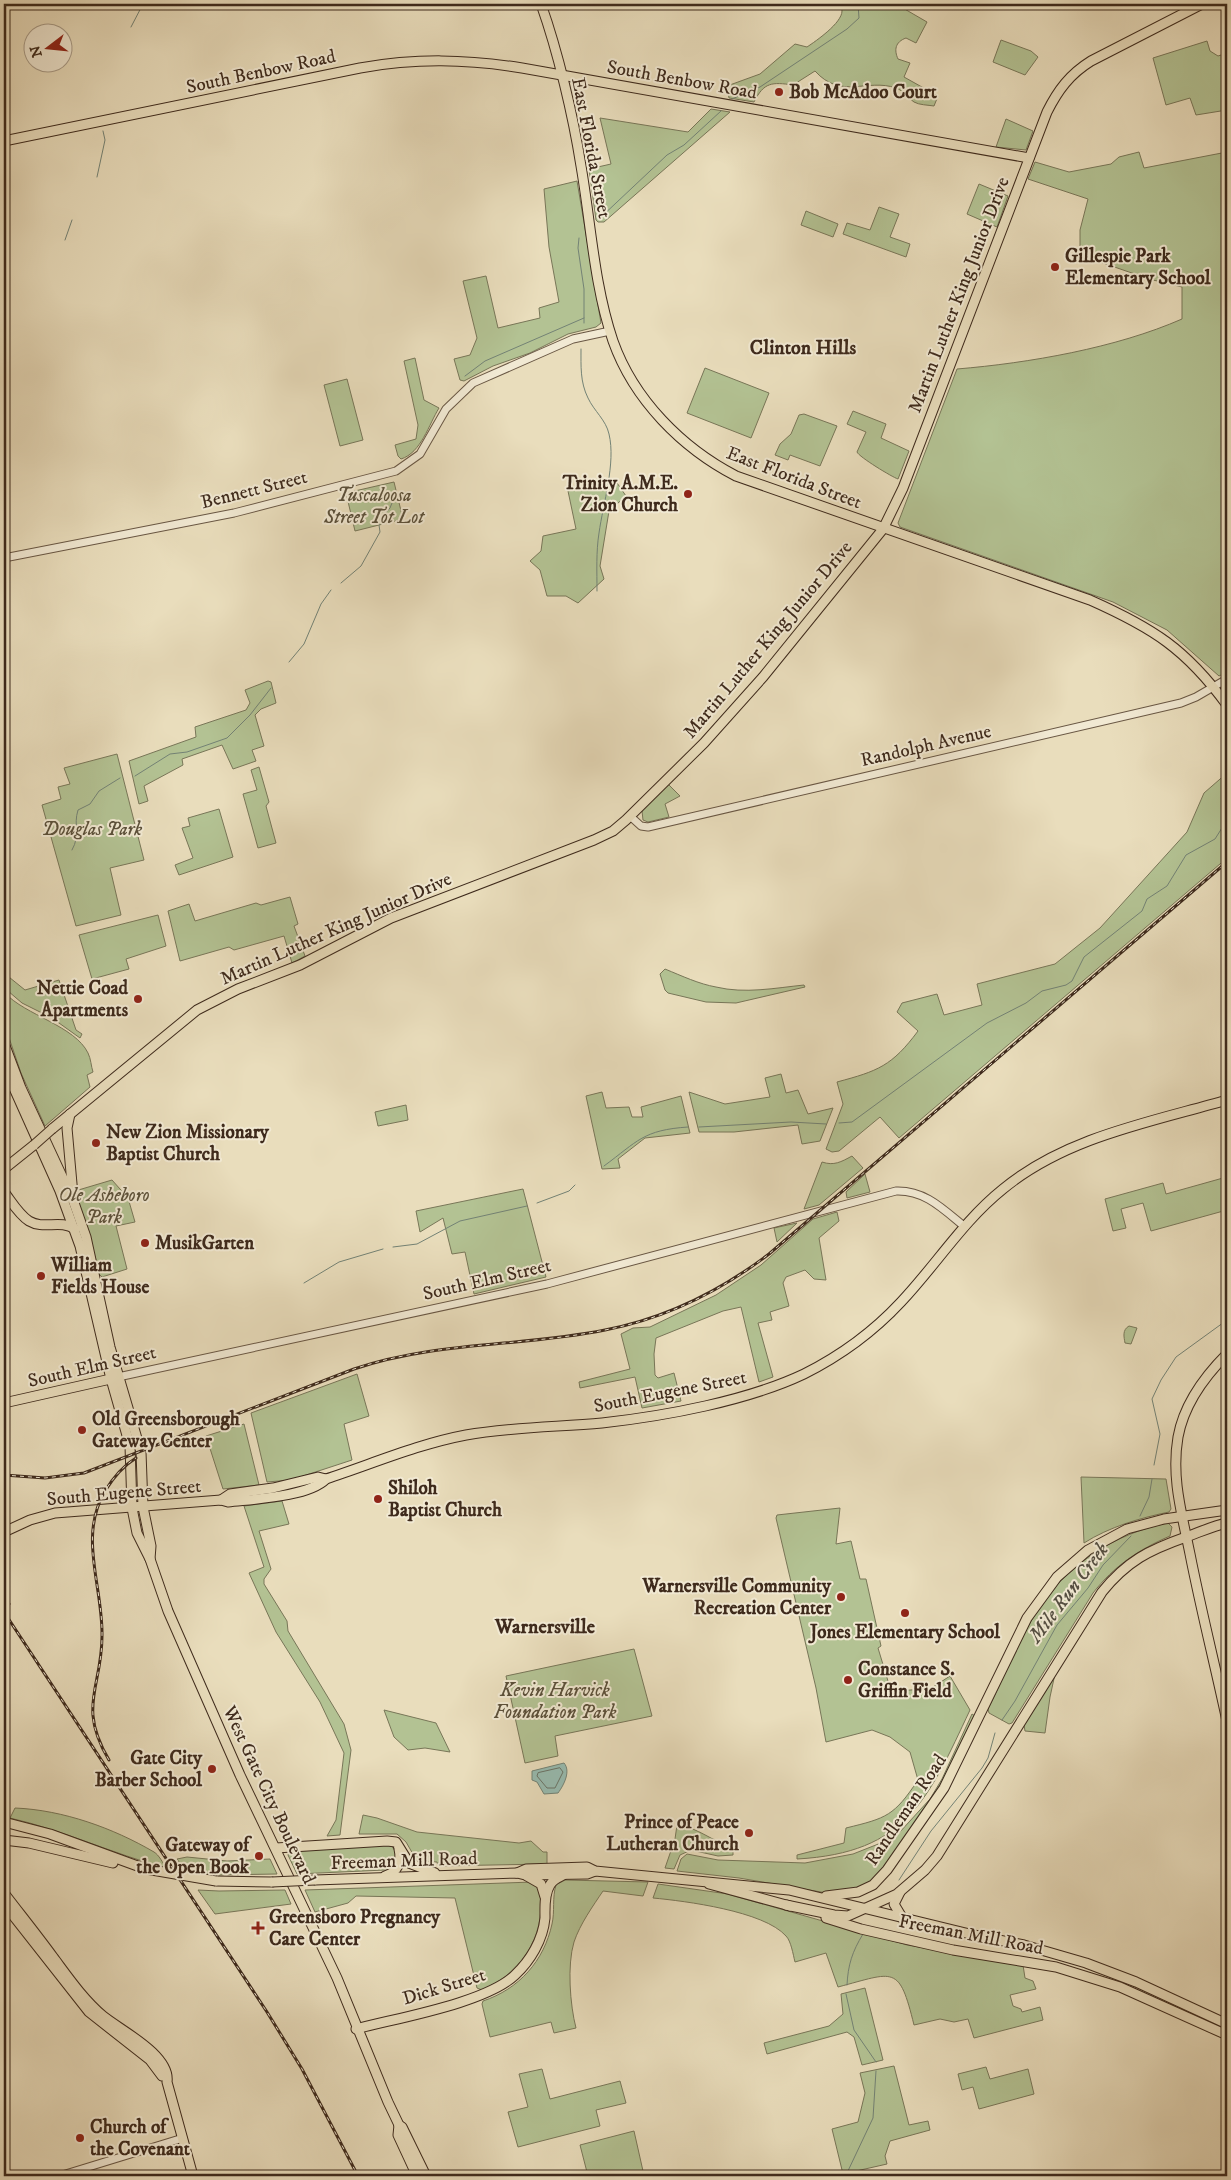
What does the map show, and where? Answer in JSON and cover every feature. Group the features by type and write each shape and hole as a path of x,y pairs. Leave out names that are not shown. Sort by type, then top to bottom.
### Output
{"main road":[{"name":"East Florida Street","path":"541,4 581,165 594,254 610,332 622,361 650,405 682,440 703,457 736,476 1084,598 1135,620 1173,645 1193,663 1214,687 1227,706"},
{"name":"Martin Luther King Junior Drive","path":"4,1169 178,1024 211,1002 238,989 300,965 391,918 594,840 613,830 630,816 704,743 746,697 883,529 906,480 1052,102 1071,76 1091,61 1202,4"},
{"name":"South Benbow Road","path":"4,141 397,62 435,60 477,61 1029,158"},
{"path":"4,1043 21,1088 73,1200 90,1253 114,1378"},
{"path":"4,1066 74,1229 114,1378"},
{"name":"South Eugene Street","path":"4,1532 30,1520 55,1513 220,1500 228,1502 279,1496 320,1485 326,1479 458,1437 507,1430 632,1419 737,1397 783,1383 825,1362 873,1329 905,1298 964,1227 1002,1190 1033,1167 1057,1154 1106,1136 1227,1100"},
{"path":"70,1114 67,1128 73,1200"},
{"path":"4,1192 30,1221 41,1225 65,1224 74,1229"},
{"path":"52,1224 60,1218 66,1207"},
{"path":"1227,1354 1204,1379 1186,1411 1178,1436 1174,1472 1181,1516 1227,1721"},
{"name":"South Elm Street","path":"4,1403 114,1378"},
{"name":"West Gate City Boulevard","path":"114,1378 141,1452 143,1507 151,1546 150,1559"},
{"name":"West Gate City Boulevard","path":"114,1378 130,1446 132,1508 137,1533 150,1559 186,1653 254,1806 276,1848 337,1978 356,2029 398,2125 398,2135 417,2176"},
{"name":"Randleman Road","path":"789,1890 832,1897 858,1892 873,1885 887,1870 944,1788 1027,1618 1057,1577 1088,1550 1127,1530 1164,1519 1227,1510"},
{"path":"786,1905 848,1916 900,1892 912,1883 937,1856 1102,1592 1124,1567 1140,1556 1162,1545 1227,1523"},
{"name":"Freeman Mill Road","path":"4,1822 19,1825 144,1869 216,1881 272,1882 442,1875 587,1874 595,1870"},
{"name":"Freeman Mill Road","path":"4,1840 16,1840 116,1864 133,1870 144,1869"},
{"path":"276,1848 306,1844 396,1842"},
{"path":"396,1842 409,1863 442,1875"},
{"path":"381,1877 392,1874 398,1867 400,1859 396,1842"},
{"name":"Freeman Mill Road","path":"521,1874 526,1868 587,1867 595,1870 789,1890 864,1910 1024,1945 1086,1963 1136,1982 1227,2024"},
{"path":"521,1874 536,1879 541,1884 546,1899"},
{"path":"546,1899 548,1886 565,1874"},
{"name":"Freeman Mill Road","path":"704,1882 861,1929 953,1950 1043,1964 1078,1973 1120,1988 1227,2035"},
{"path":"4,1892 84,1996 103,2016 154,2055 165,2072 166,2082 193,2176"},
{"path":"900,1892 894,1904 903,1919"},
{"name":"Dick Street","path":"356,2029 476,1997 497,1989 514,1976 529,1960 539,1941 544,1921 546,1899"},
{"path":"4,1904 89,2012 150,2060 166,2082"},
{"name":"West Gate City Boulevard","path":"398,2125 402,2127 426,2176"}],"street":[{"name":"Bennett Street","path":"4,558 234,513 396,470 420,454 446,409 458,395 473,383 573,339 610,332"},
{"name":"Randolph Avenue","path":"630,816 640,826 648,827 1143,712 1181,702 1227,679"},
{"name":"South Elm Street","path":"114,1378 547,1284 896,1191 914,1191 924,1195 964,1227"},
{"path":"59,2176 183,2138"}],"green space":[{"path":"840,4 896,4 927,22 916,43 906,38 898,44 896,52 898,59 910,63 904,77 938,96 934,106 916,103 896,88 875,85 854,87 835,84 825,80 815,71 793,85 774,84 765,87 754,102 729,98 727,86 760,74 795,44 807,47 828,31 841,16"},
{"path":"1001,40 1031,51 1038,57 1025,75 993,62"},
{"path":"1207,41 1210,51 1218,56 1227,53 1227,110 1196,115 1190,98 1166,105 1153,58"},
{"path":"711,109 730,112 604,222 596,220 589,169 611,164 600,118 688,132"},
{"path":"1006,119 1033,131 1026,150 996,147"},
{"path":"1139,152 1144,168 1227,152 1227,672 1219,676 1167,630 1113,602 900,527 898,523 957,369 1013,363 1072,353 1129,338 1182,319 1182,287 1149,279 1080,255 1080,230 1088,199 1028,179 1035,162 1069,172 1111,164 1119,157"},
{"path":"577,181 601,323 596,327 568,334 530,353 493,366 464,381 460,380 454,359 470,355 477,338 463,281 486,276 498,328 540,318 539,308 559,302 549,247 544,189"},
{"path":"979,184 1008,196 997,227 967,214"},
{"path":"879,207 899,214 890,237 910,244 906,257 843,234 847,223 870,230"},
{"path":"806,211 838,224 833,237 801,225"},
{"path":"415,358 424,400 439,408 424,437 414,451 401,459 398,456 395,445 416,439 418,425 404,361"},
{"path":"705,368 769,393 751,438 687,413"},
{"path":"347,379 363,440 340,446 324,385"},
{"path":"853,411 886,424 881,438 909,451 898,479 869,462 857,452 866,432 847,424"},
{"path":"804,414 837,426 820,466 790,455 788,460 775,455 780,444 791,434 799,415"},
{"path":"615,480 626,496 609,511 600,566 604,579 578,603 566,596 547,596 540,570 530,561 541,551 543,536 576,529 568,491"},
{"name":"Tuscaloosa Street Tot Lot","path":"394,482 403,519 355,531 346,493"},
{"path":"268,681 271,682 276,703 261,709 255,715 264,746 252,750 256,761 233,769 222,745 182,759 183,765 144,786 148,801 139,804 129,761 196,737 195,727 246,710 250,703 245,690"},
{"name":"Douglas Park","path":"117,754 144,860 110,868 121,915 76,926 42,805 61,799 58,787 70,784 64,768"},
{"path":"259,767 269,802 266,806 276,843 258,848 243,794 257,790 251,770"},
{"path":"1227,773 1227,858 899,1138 880,1117 839,1151 832,1152 826,1149 843,1104 837,1082 883,1066 909,1043 918,1031 897,1012 902,1003 937,994 944,1015 982,1005 977,984 1055,964 1100,928 1187,832 1204,793"},
{"path":"668,784 680,796 665,804 669,817 648,822 643,820 642,811"},
{"path":"219,809 233,857 179,875 175,865 193,858 182,828 190,826 188,818"},
{"path":"290,897 298,924 294,926 305,956 292,963 284,936 234,950 229,947 180,961 168,911 189,904 195,921 256,903 261,905"},
{"path":"158,915 166,946 126,959 129,969 92,979 79,935"},
{"path":"665,969 703,984 727,989 760,990 804,985 805,987 736,1003 706,1002 668,993 665,990 660,974"},
{"path":"4,973 25,990 59,980 76,1030 82,1034 80,1038 52,1018 22,1003 8,991 5,993 25,1008 72,1035 82,1044 90,1058 93,1072 87,1075 90,1087 45,1126 21,1073 4,1023"},
{"path":"781,1074 786,1093 798,1090 808,1114 833,1108 820,1141 802,1144 798,1125 734,1132 699,1132 689,1092 725,1104 770,1097 765,1078"},
{"path":"602,1092 606,1108 629,1107 632,1117 643,1117 641,1107 681,1096 690,1133 645,1138 618,1159 620,1168 602,1169 586,1096"},
{"path":"406,1105 408,1120 378,1126 375,1112"},
{"path":"852,1156 863,1168 819,1205 804,1209 822,1162 837,1163"},
{"path":"865,1174 870,1192 847,1198 846,1192"},
{"path":"1223,1178 1227,1210 1151,1231 1143,1203 1121,1209 1126,1228 1113,1231 1105,1199 1163,1183 1166,1194"},
{"name":"Ole Asheboro Park","path":"112,1180 128,1198 135,1222 116,1226 127,1269 102,1277 97,1272 75,1191"},
{"path":"523,1189 546,1277 474,1294 465,1252 452,1254 443,1218 420,1232 416,1211"},
{"path":"837,1212 839,1221 819,1238 826,1280 814,1279 805,1270 786,1277 783,1283 789,1306 770,1312 772,1320 758,1323 773,1377 759,1382 741,1307 723,1311 656,1338 654,1354 655,1375 658,1378 674,1373 681,1401 642,1408 635,1377 580,1388 579,1382 630,1369 621,1334 633,1328 650,1327 716,1295 761,1265 813,1219"},
{"path":"797,1223 777,1242 774,1228"},
{"path":"1129,1326 1137,1328 1131,1344 1125,1343 1124,1338 1124,1332"},
{"path":"357,1374 369,1416 344,1424 352,1460 291,1480 267,1482 251,1413"},
{"path":"244,1424 259,1485 223,1489 206,1436"},
{"path":"1081,1477 1166,1479 1171,1509 1169,1512 1136,1520 1114,1528 1084,1543"},
{"path":"282,1501 289,1524 259,1531 271,1569 264,1579 264,1584 287,1621 288,1631 344,1724 351,1750 340,1835 327,1836 336,1820 344,1753 320,1702 276,1632 249,1573 264,1567 244,1506"},
{"path":"840,1508 836,1544 851,1541 860,1579 866,1579 881,1646 878,1648 891,1691 930,1689 950,1676 970,1710 941,1770 926,1795 909,1816 889,1833 865,1846 834,1855 797,1859 797,1855 844,1843 846,1828 888,1814 910,1792 918,1780 910,1752 890,1737 872,1730 826,1742 816,1688 776,1518 777,1515"},
{"path":"1168,1523 1172,1527 1170,1536 1147,1547 1127,1560 1109,1575 1093,1593 1012,1723 1009,1724 989,1713 988,1709 1024,1634 1038,1610 1063,1578 1094,1553 1112,1543 1130,1534"},
{"name":"Kevin Harvick Foundation Park","path":"634,1649 652,1716 555,1736 558,1756 525,1763 506,1676"},
{"path":"1055,1674 1045,1733 1025,1731 1024,1725"},
{"path":"384,1710 436,1723 450,1752 425,1748 408,1750 394,1737"},
{"path":"972,1714 975,1716 941,1786 882,1870 869,1883 854,1890 827,1893 739,1878 677,1871 681,1859 687,1854 718,1860 805,1863 853,1854 891,1839 899,1833 930,1799 942,1779"},
{"path":"15,1808 33,1809 69,1816 105,1828 154,1852 166,1868 10,1818"},
{"path":"363,1815 417,1832 519,1843 531,1841 543,1852 547,1852 547,1864 438,1866 437,1862 417,1861 406,1842 397,1834 359,1834"},
{"path":"677,1825 685,1826 733,1847 733,1855 718,1856 691,1850 680,1855 674,1869 665,1868 675,1839"},
{"path":"392,1846 397,1855 395,1865 385,1870 297,1874 288,1855 290,1850"},
{"path":"187,1857 227,1861 270,1859 277,1874 217,1875 185,1871 177,1859"},
{"path":"565,1880 648,1882 643,1896 603,1891 580,1929 574,1942 570,1973 572,2008 576,2028 554,2033 551,2022 490,2037 482,2004 483,2001 496,1996 519,1981 536,1961 543,1950 552,1924 556,1885"},
{"path":"533,1882 536,1884 541,1896 541,1906 540,1920 531,1946 516,1967 506,1976 482,1990 477,1988 455,1898 356,1896 348,1903 315,1912 305,1890"},
{"path":"658,1884 728,1894 907,1945 1023,1965 1025,1978 1033,1981 1036,1989 1010,1995 1013,2006 1021,2009 1022,2012 1040,2007 1043,2020 974,2038 968,2019 954,2022 940,2019 914,2025 904,1991 898,1982 892,1978 883,1976 838,1987 826,1953 795,1962 788,1938 775,1927 743,1914 723,1909 653,1898"},
{"path":"198,1890 285,1890 291,1904 215,1914"},
{"path":"865,1988 883,2060 862,2065 854,2037 847,2032 767,2054 764,2043 829,2026 843,2014 841,1994"},
{"path":"894,2066 909,2125 928,2121 930,2130 890,2141 885,2156 887,2164 843,2174 832,2129 858,2122 865,2093 860,2073"},
{"path":"986,2067 990,2079 1028,2069 1034,2094 979,2109 973,2087 962,2090 958,2074"},
{"path":"542,2069 550,2099 620,2081 626,2103 596,2110 600,2126 518,2147 508,2112 528,2107 519,2074"},
{"path":"634,2131 643,2171 633,2174 633,2176 588,2176 580,2145"}],"water":[{"path":"564,1763 567,1774 560,1790 558,1793 544,1794 537,1782 532,1780 532,1771"}],"waterway":[{"path":"131,27 143,4"},
{"path":"732,99 760,87 847,29 859,18 858,4"},
{"path":"599,219 667,155 684,145 721,111"},
{"path":"97,177 105,140 103,131"},
{"path":"65,240 72,220"},
{"path":"579,238 578,248 584,289 584,323"},
{"path":"465,376 485,361 584,318"},
{"path":"581,349 585,392 603,420 611,445 610,470 598,540 597,591"},
{"path":"341,583 361,566 380,532 381,518 390,508 396,493"},
{"path":"289,662 304,644 321,604 331,590"},
{"path":"135,776 170,754 187,752 227,738 250,715 271,688"},
{"path":"72,850 77,835 76,821 78,810 90,804 99,791 120,778"},
{"path":"839,1123 852,1122 987,1023 1026,1003 1042,991 1066,985 1072,981 1084,957 1142,911 1147,899 1167,886 1186,855 1215,839 1227,820"},
{"path":"699,1127 791,1122 826,1124"},
{"path":"604,1166 642,1138 661,1131 688,1127"},
{"path":"537,1203 569,1191 575,1185"},
{"path":"393,1247 417,1244 460,1221 527,1206"},
{"path":"304,1283 339,1262 383,1249"},
{"name":"Mile Run Creek","path":"1154,1465 1160,1434 1152,1399 1161,1380 1176,1357 1227,1320"},
{"name":"Mile Run Creek","path":"1140,1516 1149,1497 1152,1479"},
{"name":"Mile Run Creek","path":"1002,1720 1015,1701 1057,1625 1088,1588 1103,1565 1131,1536"},
{"name":"Mile Run Creek","path":"899,1880 931,1831 982,1768 988,1758 995,1733"},
{"name":"Mile Run Creek","path":"847,1985 851,1959 863,1934"},
{"name":"Mile Run Creek","path":"846,1994 854,2030 876,2062"},
{"name":"Mile Run Creek","path":"847,2173 873,2118 876,2071"}],"railway":[{"path":"4,1475 45,1478 84,1473 354,1369 385,1360 416,1353 605,1330 650,1318 692,1302 731,1280 769,1254 1227,862"},
{"path":"109,1760 94,1725 93,1711 102,1636 92,1544 93,1526 97,1508 111,1481 136,1458"},
{"path":"4,1598 9,1604"},
{"path":"4,1612 267,2012 302,2069 358,2176"}],"place":[{"name":"Bob McAdoo Court","path":"779,92"},
{"name":"Gillespie Park Elementary School","path":"1055,267"},
{"name":"Trinity A.M.E. Zion Church","path":"688,494"},
{"name":"Nettie Coad Apartments","path":"138,999"},
{"name":"New Zion Missionary Baptist Church","path":"96,1143"},
{"name":"MusikGarten","path":"145,1243"},
{"name":"William Fields House","path":"41,1276"},
{"name":"Old Greensborough Gateway Center","path":"82,1430"},
{"name":"Shiloh Baptist Church","path":"378,1499"},
{"name":"Warnersville Community Recreation Center","path":"841,1597"},
{"name":"Jones Elementary School","path":"905,1613"},
{"name":"Constance S. Griffin Field","path":"848,1680"},
{"name":"Gate City Barber School","path":"212,1769"},
{"name":"Prince of Peace Lutheran Church","path":"749,1833"},
{"name":"Gateway of the Open Book","path":"259,1856"},
{"name":"Greensboro Pregnancy Care Center","path":"258,1928"},
{"name":"Church of the Covenant","path":"80,2138"}],"district":[{"name":"Clinton Hills","path":"803,348"},
{"name":"Warnersville","path":"545,1627"}]}
